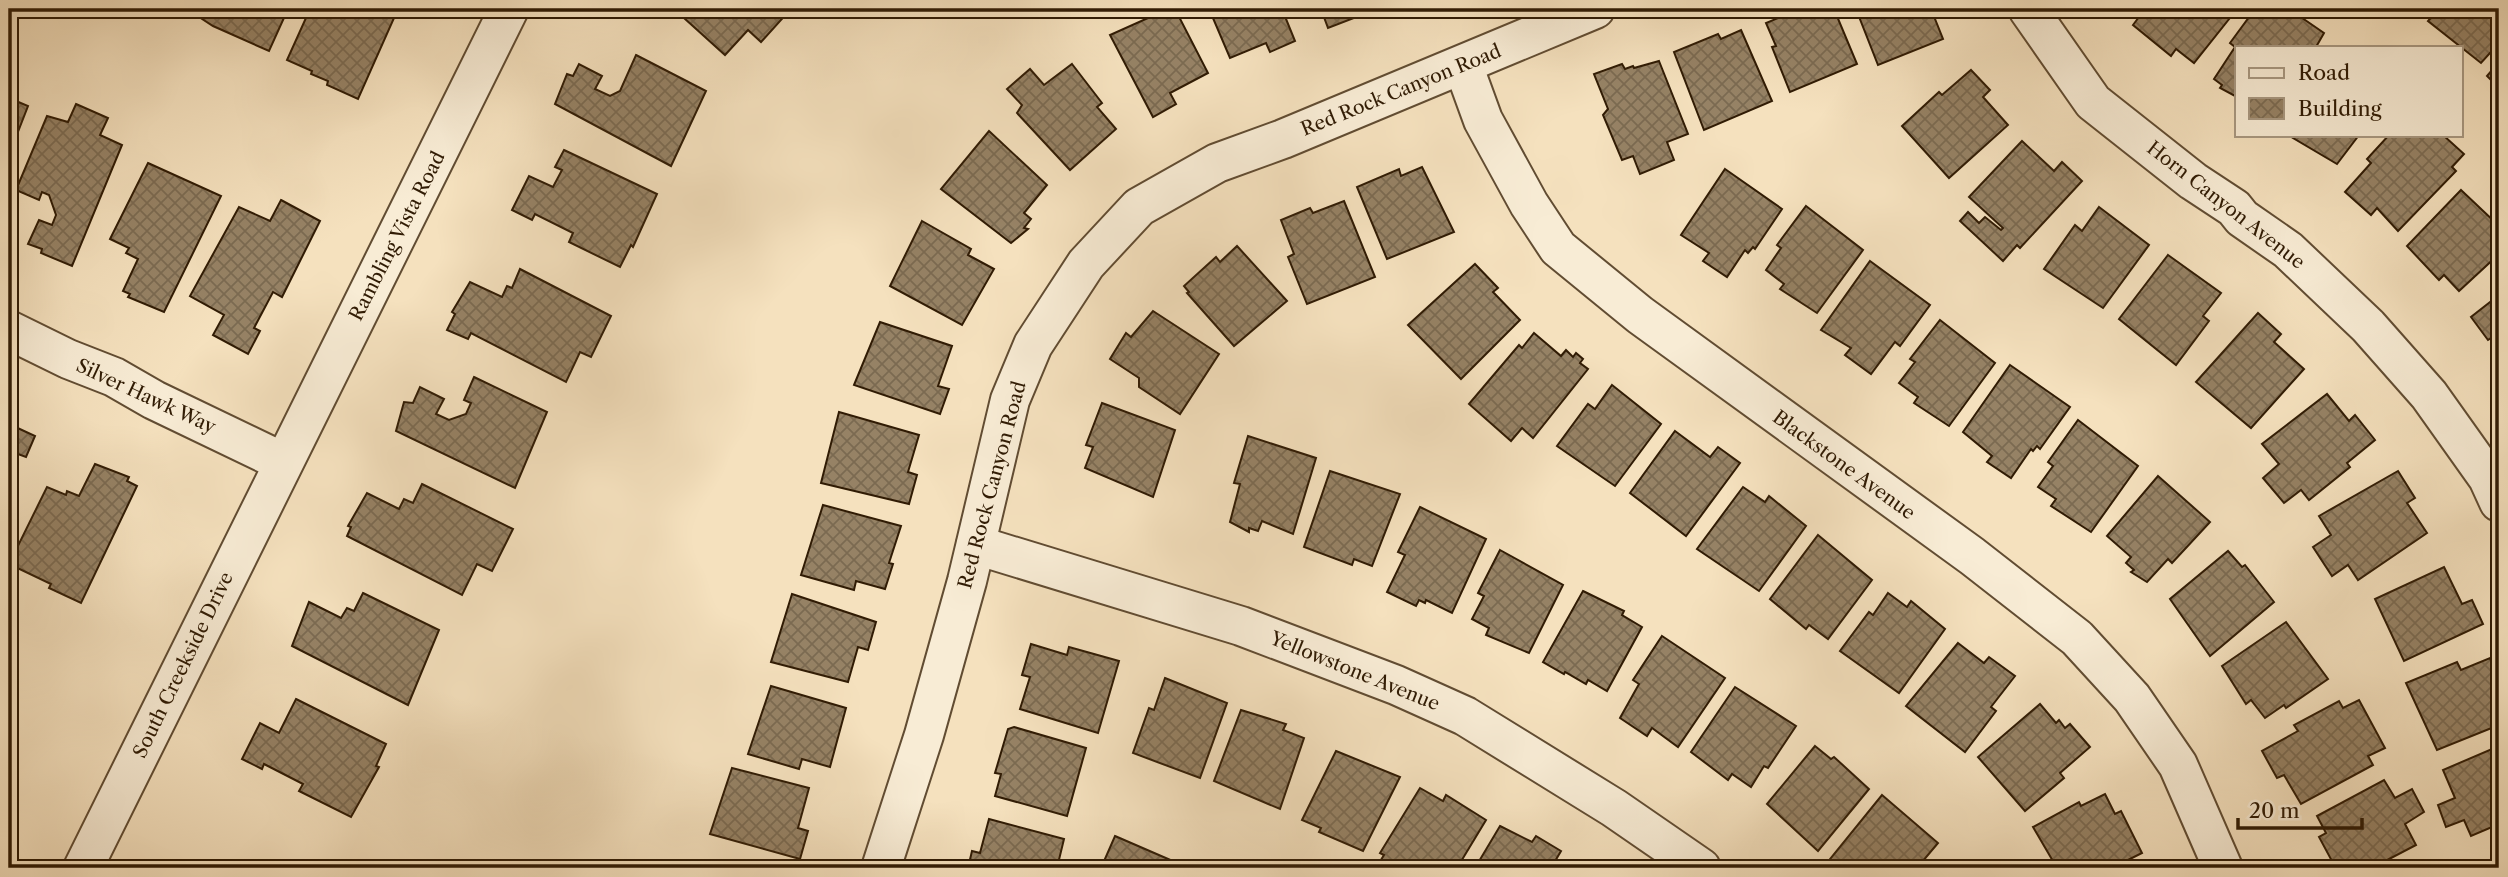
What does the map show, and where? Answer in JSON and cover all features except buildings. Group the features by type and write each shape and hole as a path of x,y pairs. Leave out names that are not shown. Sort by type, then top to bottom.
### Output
{"street":[{"name":"Rambling Vista Road","path":"283,462 509,9"},
{"name":"Red Rock Canyon Road","path":"881,868 924,735 976,545 1010,400 1032,345 1086,264 1139,207 1217,163 1595,9"},
{"name":"Horn Canyon Avenue","path":"2028,9 2093,102 2193,181 2234,208 2242,218 2288,250 2368,326 2429,395 2488,478 2499,502"},
{"name":"Blackstone Avenue","path":"1463,65 1483,120 1529,204 1558,248 1640,315 1983,564 2077,638 2132,698 2170,754 2223,868"},
{"name":"Silver Hawk Way","path":"9,330 68,359 114,377 153,400 283,462"},
{"name":"South Creekside Drive","path":"83,868 283,462"},
{"name":"Yellowstone Avenue","path":"976,545 1241,626 1396,685 1465,716 1603,801 1701,868"}]}
